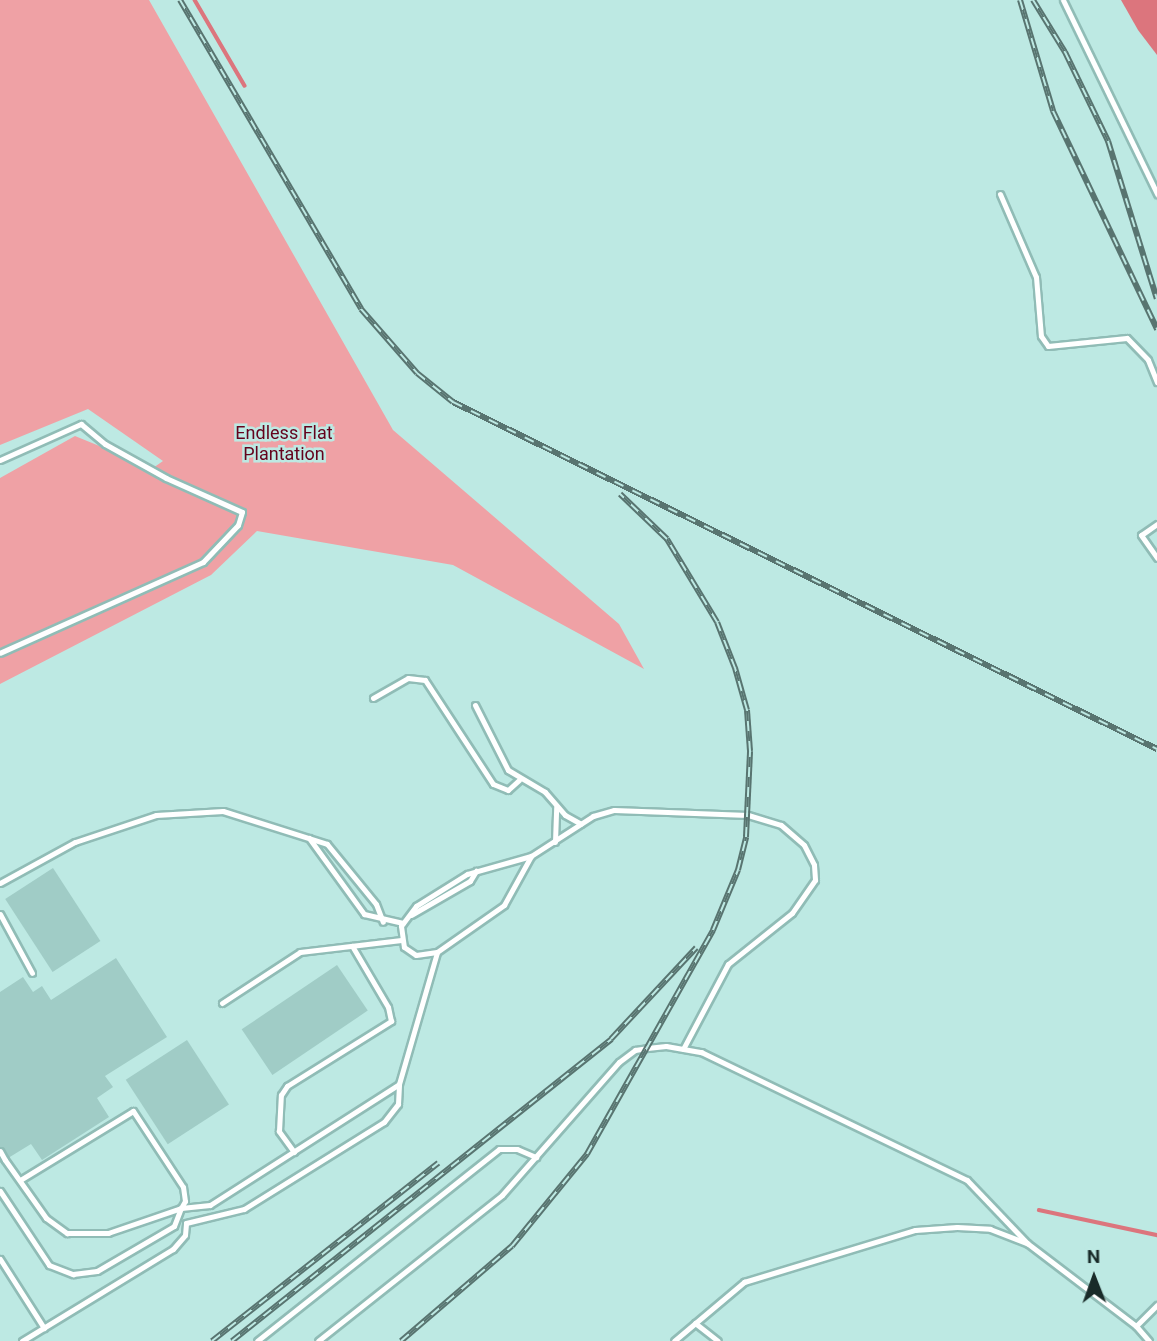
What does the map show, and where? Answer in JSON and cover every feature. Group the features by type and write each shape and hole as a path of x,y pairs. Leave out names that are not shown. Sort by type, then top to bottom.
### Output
{"lane":[{"path":"1063,0 1157,194"},
{"path":"1000,194 1036,277 1041,336 1048,346 1127,338 1148,360 1157,382"},
{"path":"0,460 81,424 105,444 141,464 242,512 238,525 203,562 0,653"},
{"path":"1157,524 1141,535 1157,558"},
{"path":"373,698 408,678 425,680 494,784 508,790 519,780"},
{"path":"475,705 508,771 519,780 545,792 555,806 581,824"},
{"path":"555,806 555,842"},
{"path":"0,886 7,879 75,842 156,815 189,810 253,817 327,844 342,858 381,911 383,922"},
{"path":"401,940 403,923 416,906 476,872 531,856 581,824 614,810 748,815 781,825 804,845 814,865 815,880 792,914 728,964 683,1049"},
{"path":"307,835 361,912 383,922 403,923"},
{"path":"401,940 416,955 437,952 504,905 531,856"},
{"path":"0,914 32,973"},
{"path":"222,1003 300,953 401,940"},
{"path":"294,1153 279,1131 281,1095 287,1086 391,1021 388,1007 352,946"},
{"path":"22,1341 173,1249 185,1235 186,1223 244,1209 384,1122 398,1104 399,1084 437,952"},
{"path":"318,1341 502,1195 635,1050 666,1045 701,1052 967,1180 1027,1243 1136,1326 1149,1341"},
{"path":"0,1151 46,1218 67,1233 108,1233 181,1208 210,1205 399,1084"},
{"path":"0,1191 49,1265 73,1274 97,1271 174,1226 181,1208 183,1187 133,1111 20,1180"},
{"path":"257,1341 499,1149 517,1149 536,1157"},
{"path":"674,1341 744,1282 915,1230 990,1229 1027,1243"},
{"path":"0,1259 44,1328"},
{"path":"1136,1326 1157,1305"},
{"path":"695,1323 718,1341"}],"green space":[{"name":"Endless Flat Plantation","path":"0,0 149,0 393,430 619,624 644,669 453,565 257,531 211,575 0,684 0,478 75,436 153,468 163,461 88,409 0,445"}],"shaded area":[{"path":"1121,0 1157,0 1157,55 1138,30"}],"building":[{"path":"53,868 100,941 53,972 5,899"},
{"path":"116,958 167,1037 105,1076 113,1087 97,1098 109,1117 42,1160 31,1144 0,1163 0,992 23,977 33,992 42,986 51,1000"},
{"path":"337,965 368,1011 272,1075 242,1029"},
{"path":"187,1040 229,1105 168,1144 126,1080"}],"waterway":[{"path":"195,0 245,86"},
{"path":"1039,1210 1157,1235"}],"railway":[{"path":"180,0 361,309 417,373 453,402 1157,749"},
{"path":"1020,0 1053,111 1157,329"},
{"path":"1033,0 1065,52 1108,141 1157,299"},
{"path":"401,1341 512,1246 587,1154 713,930 738,870 746,837 750,751 747,710 735,668 717,622 667,539 620,494"},
{"path":"232,1341 611,1039 696,948"},
{"path":"212,1341 438,1163"}]}
